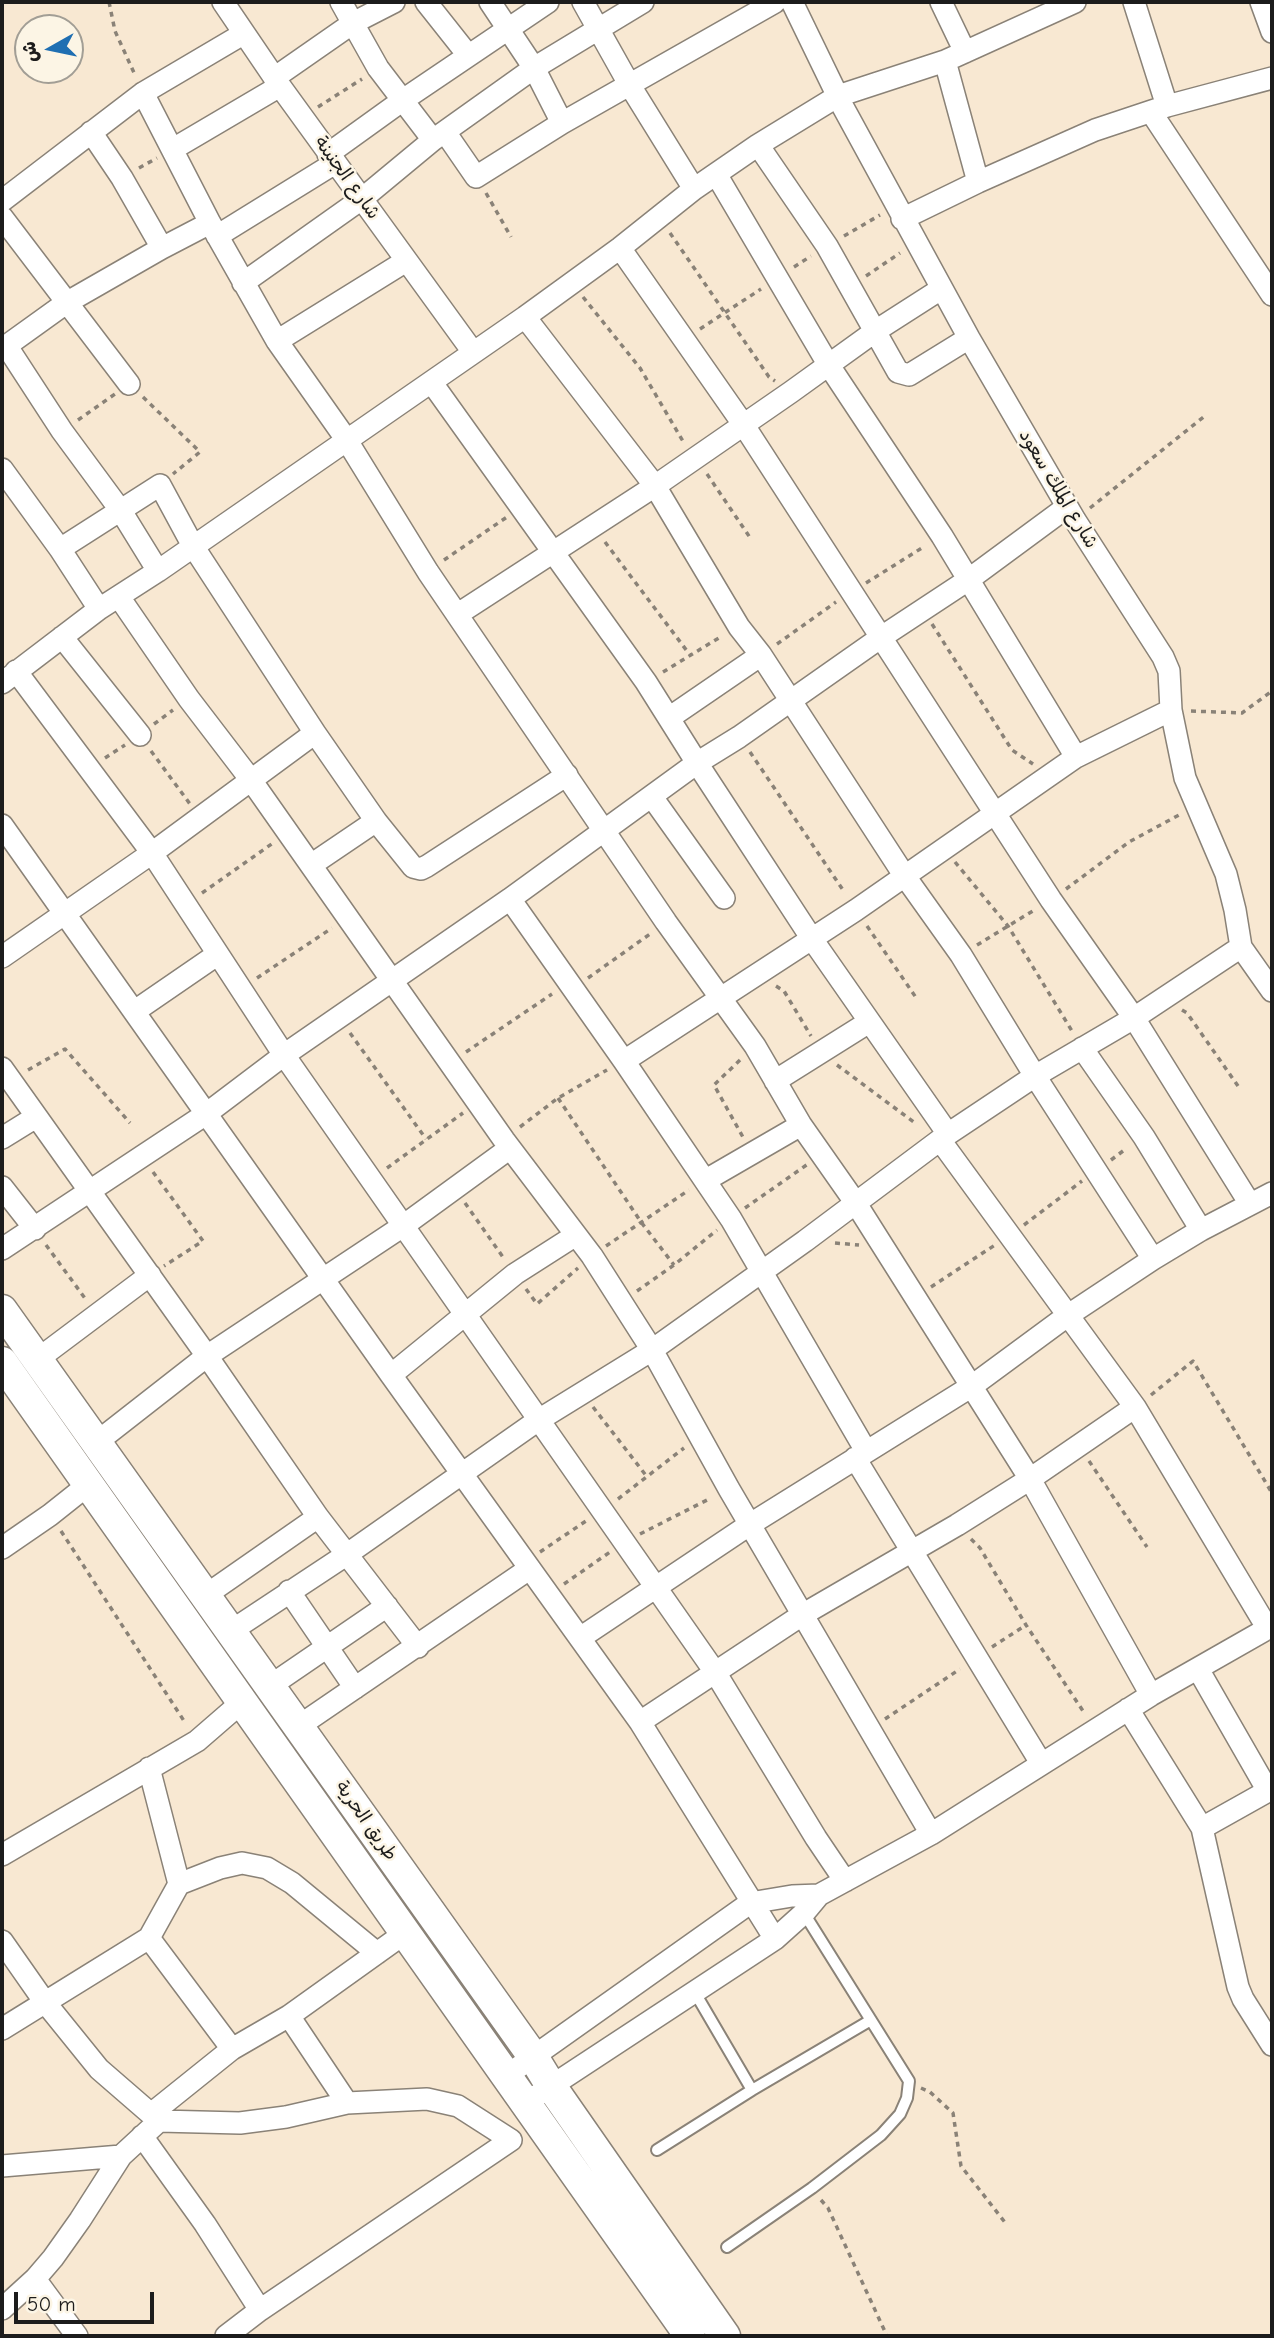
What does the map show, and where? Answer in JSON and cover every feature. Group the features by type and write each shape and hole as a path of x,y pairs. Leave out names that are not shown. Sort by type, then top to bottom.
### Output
{"main road":[{"name":"طريق الحرية","path":"2,1310 532,2055 725,2336"},
{"name":"طريق الحرية","path":"2,1362 690,2336"}],"street":[{"name":"شارع الجنينة","path":"223,2 277,82 473,352"},
{"path":"341,2 378,68 403,100 476,177 562,123 775,2"},
{"path":"173,149 277,82 353,23 394,2"},
{"path":"426,2 468,55"},
{"path":"490,2 534,68 562,123"},
{"path":"158,571 121,511 4,347 66,303 162,248 214,230 332,158 403,100 548,2"},
{"path":"583,2 629,84 694,189"},
{"path":"243,283 363,198 439,136 534,68 643,2"},
{"name":"شارع الملك سعود","path":"792,2 838,96 941,289 1071,514 1163,657 1168,671 1171,710 1180,758 1195,806 1226,874 1241,947 1272,991"},
{"path":"941,2 965,52"},
{"path":"845,1881 715,1672 537,1421 284,1055 152,853 89,769 9,677 99,610 572,284 694,189 758,145 838,96 945,61 1073,2"},
{"path":"1134,2 1159,109 1266,270 1272,295"},
{"path":"1261,2 1272,32"},
{"path":"2,201 143,93 243,34"},
{"path":"945,61 978,182"},
{"path":"899,212 978,182 1095,130 1159,109 1272,78"},
{"path":"143,93 214,230 277,341 346,439 428,572 606,830 666,922 755,1046 801,1125 855,1202 1030,1479 1151,1695"},
{"path":"91,132 122,178 162,248"},
{"path":"758,145 827,246 897,369 905,375 913,373 969,338"},
{"path":"716,174 828,364 942,536 1076,757"},
{"path":"2,217 129,384"},
{"path":"620,248 743,424 1051,900 1134,1018 1250,1204"},
{"path":"277,341 406,261"},
{"path":"458,614 655,486 877,330 941,289"},
{"path":"525,317 655,486 739,627 791,699 904,875 961,955 1153,1259"},
{"path":"432,383 646,682 1009,1236 1135,1407 1270,1627 1151,1695 931,1833 819,1895 798,1905 750,1903 506,2076"},
{"path":"2,469 60,549 99,610"},
{"path":"60,549 160,485 194,546 316,733 376,821 409,865 417,869 424,868 567,775"},
{"path":"2,1249 206,1114 284,1055 510,899 697,763 739,737 880,638 1071,514"},
{"path":"118,597 189,699 311,864 507,1144 592,1256 652,1350 749,1525 931,1833"},
{"path":"62,638 140,735"},
{"path":"669,718 761,655"},
{"path":"624,1060 856,910 1076,757 1171,710"},
{"path":"3,953 152,853 316,733"},
{"path":"652,797 724,898"},
{"path":"311,864 376,821"},
{"path":"2,825 640,1722 750,1903 775,1938"},
{"path":"510,899 624,1060 731,1219 912,1550 1041,1763"},
{"path":"231,1631 346,1555 537,1421 652,1350 805,1241 944,1137 1035,1076 1134,1018 1241,947"},
{"path":"135,1011 218,954"},
{"path":"775,1081 869,1022"},
{"path":"1082,1048 1143,1137 1201,1230"},
{"path":"6,1074 318,1517 418,1647"},
{"path":"2,1138 36,1116"},
{"path":"706,1180 801,1125"},
{"path":"97,1442 207,1356 403,1226 507,1144"},
{"path":"2,1187 35,1229"},
{"path":"580,1638 749,1525 972,1386 1068,1316 1153,1259 1272,1193"},
{"path":"391,1375 516,1274 576,1235"},
{"path":"38,1359 149,1275"},
{"path":"640,1722 802,1615 957,1525 1030,1479 1135,1407"},
{"path":"6,1537 50,1515 89,1484"},
{"path":"206,1595 318,1517"},
{"path":"299,1726 418,1647 527,1566"},
{"path":"289,1591 355,1688"},
{"path":"270,1686 387,1606"},
{"path":"1198,1669 1268,1791 1202,1828"},
{"path":"2,1855 197,1741 242,1702"},
{"path":"1128,1709 1202,1828 1238,1987 1272,2045"},
{"path":"149,1768 179,1884"},
{"path":"2,2029 149,1938 179,1884 220,1868 242,1863 267,1868 292,1883 377,1953"},
{"path":"226,2336 260,2310 511,2140 551,2086 775,1938 798,1905"},
{"path":"2,2309 35,2279 80,2220 121,2156 142,2136 155,2118 232,2049 289,2016 405,1934"},
{"path":"149,1938 232,2049"},
{"path":"2,1941 44,2001 99,2068 155,2118 240,2123 286,2118 347,2103 438,2100 458,2106 511,2140"},
{"path":"289,2016 347,2103"},
{"path":"142,2136 205,2224 260,2310"},
{"path":"2,2166 121,2156"},
{"path":"35,2279 76,2336"}],"lane":[{"path":"727,2247 812,2188 881,2135 904,2106 909,2081 798,1905"},
{"path":"694,1991 752,2090"},
{"path":"657,2150 871,2020"}],"path":[{"path":"109,2 116,31 143,93"},
{"path":"303,117 378,68"},
{"path":"122,178 173,149"},
{"path":"476,177 511,237"},
{"path":"683,339 827,246 899,212"},
{"path":"659,218 769,377 791,392"},
{"path":"849,286 916,244"},
{"path":"572,284 640,368 675,431 751,539"},
{"path":"62,431 129,384 200,453 160,485"},
{"path":"1071,514 1206,415"},
{"path":"428,572 520,508"},
{"path":"594,527 690,655"},
{"path":"761,655 852,591 942,536"},
{"path":"923,611 1012,750 1050,775"},
{"path":"646,682 739,627"},
{"path":"1171,710 1242,713 1272,691"},
{"path":"89,769 189,699"},
{"path":"140,735 199,818"},
{"path":"739,737 917,999"},
{"path":"961,955 1051,900 1129,842 1195,806"},
{"path":"186,905 287,832"},
{"path":"944,849 1008,926 1082,1048"},
{"path":"240,989 347,918"},
{"path":"450,1063 666,922"},
{"path":"759,975 784,991 822,1053 944,1137"},
{"path":"1161,1000 1187,1013 1238,1086"},
{"path":"339,1018 426,1139"},
{"path":"752,1153 714,1085 755,1046"},
{"path":"6,1074 65,1049 130,1123"},
{"path":"507,1144 558,1098 624,1060"},
{"path":"558,1098 641,1222 674,1265"},
{"path":"372,1180 478,1103"},
{"path":"915,1298 1009,1236 1143,1137"},
{"path":"620,1302 821,1155"},
{"path":"142,1156 203,1241 149,1275"},
{"path":"454,1187 537,1304 592,1256 706,1180"},
{"path":"35,1229 97,1314"},
{"path":"805,1241 883,1247"},
{"path":"1135,1407 1193,1362 1272,1493"},
{"path":"582,1394 648,1478"},
{"path":"527,1566 648,1478 699,1436"},
{"path":"1078,1445 1147,1547"},
{"path":"548,1595 624,1542 729,1489"},
{"path":"50,1515 197,1741"},
{"path":"957,1525 980,1548 1026,1625 1095,1730"},
{"path":"869,1730 1026,1625"},
{"path":"909,2081 930,2092 953,2113 961,2166 1007,2225"},
{"path":"812,2188 828,2207 887,2336"}]}
